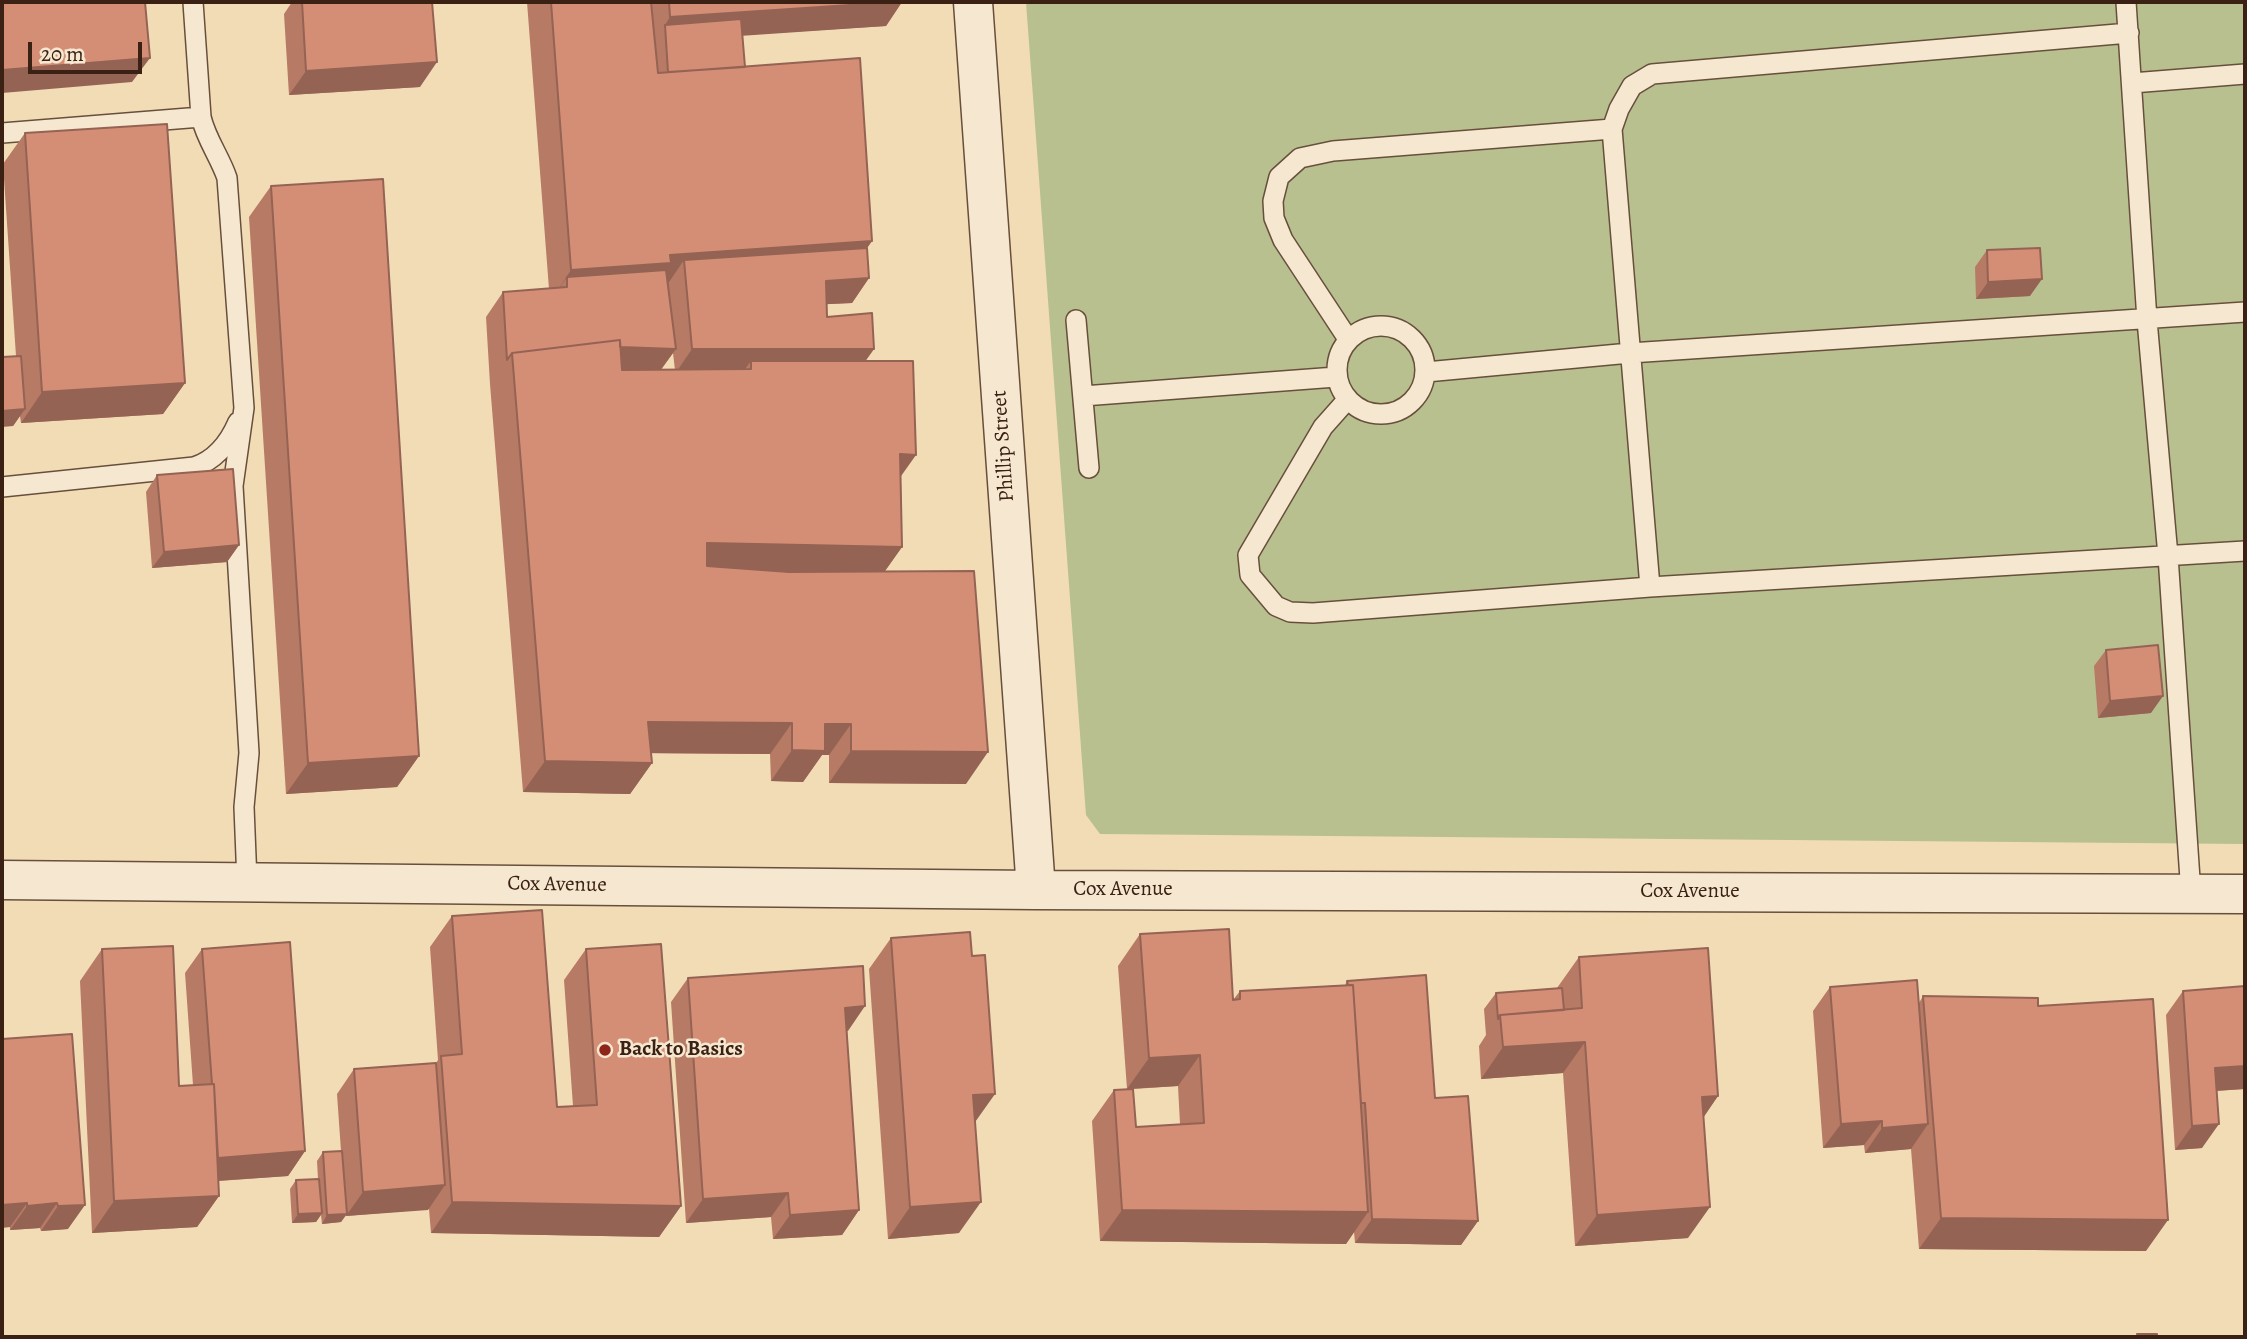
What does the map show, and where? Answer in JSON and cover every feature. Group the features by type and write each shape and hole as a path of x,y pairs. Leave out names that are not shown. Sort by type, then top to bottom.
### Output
{"street":[{"name":"Phillip Street","path":"973,2 1036,890"},
{"name":"Cox Avenue","path":"2,880 1036,890 2245,894"}],"lane":[{"path":"193,2 201,117 204,132 223,165 227,178 244,408 233,486 249,753 244,807 247,882"},
{"path":"2126,2 2147,320 2168,556 2191,894"},
{"path":"1650,587 1612,129 1632,86 1652,74 2129,33"},
{"path":"2132,83 2245,74"},
{"path":"2,133 201,117"},
{"path":"1348,339 1283,240 1274,218 1273,201 1279,177 1300,158 1333,151 1612,129"},
{"path":"1426,372 1630,353 2245,312"},
{"path":"1076,320 1089,468"},
{"path":"1375,325 1391,326 1405,332 1424,356 1426,372 1419,393 1403,409 1389,414 1359,410 1340,389 1336,377 1340,350 1348,339 1375,325"},
{"path":"1083,396 1336,377"},
{"path":"1348,400 1322,427 1248,555 1250,575 1276,606 1290,612 1310,614 1650,587 2245,551"},
{"path":"2,487 209,462 231,437 244,408"}],"green space":[{"path":"1026,2 2245,2 2245,844 1100,834 1086,815"}],"building":[{"path":"2,2 145,2 150,58 2,70"},
{"path":"302,2 432,2 437,62 306,71"},
{"path":"551,2 651,2 658,73 860,58 872,241 670,255 671,263 571,270"},
{"path":"669,2 895,2 670,17"},
{"path":"741,19 745,67 668,72 665,25"},
{"path":"167,124 185,383 42,392 25,133"},
{"path":"383,179 419,756 308,763 271,186"},
{"path":"867,248 869,278 826,281 827,317 872,313 874,349 692,349 684,260"},
{"path":"2040,248 2042,279 1988,282 1987,250"},
{"path":"666,270 676,349 620,347 620,340 512,353 507,360 503,292 567,287 567,277"},
{"path":"620,340 622,370 751,369 751,361 913,361 916,455 900,454 902,547 707,543 707,566 789,572 974,571 988,752 851,751 851,724 825,724 825,751 792,750 792,723 648,722 652,763 545,761 512,353"},
{"path":"21,356 25,409 2,411 2,357"},
{"path":"233,469 239,545 164,552 157,475"},
{"path":"2158,645 2163,696 2110,701 2106,650"},
{"path":"542,910 557,1107 597,1105 586,949 661,944 681,1206 452,1202 441,1056 462,1054 452,916"},
{"path":"1229,929 1233,1000 1240,999 1240,991 1353,985 1368,1212 1122,1210 1114,1090 1133,1089 1136,1127 1204,1123 1200,1055 1149,1058 1140,934"},
{"path":"970,932 972,956 985,955 995,1094 973,1095 981,1202 910,1207 891,938"},
{"path":"290,942 305,1151 218,1158 202,949"},
{"path":"173,946 179,1086 214,1084 219,1196 114,1201 102,949"},
{"path":"1708,948 1718,1096 1702,1097 1710,1207 1597,1215 1585,1042 1503,1047 1500,1015 1582,1008 1579,957"},
{"path":"863,966 865,1006 845,1008 859,1210 790,1215 788,1193 703,1199 688,978"},
{"path":"1426,975 1435,1098 1468,1096 1478,1221 1372,1219 1365,1103 1361,1103 1353,985 1348,985 1347,981"},
{"path":"1917,980 1928,1124 1882,1128 1882,1121 1841,1124 1830,987"},
{"path":"2245,986 2245,1066 2215,1068 2219,1124 2192,1126 2183,991"},
{"path":"1562,988 1564,1010 1500,1015 1498,1019 1496,993"},
{"path":"1923,996 2038,998 2038,1006 2153,999 2168,1220 1941,1218"},
{"path":"72,1034 85,1205 2,1205 2,1039"},
{"path":"436,1063 445,1185 363,1192 354,1069"},
{"path":"342,1151 347,1214 327,1215 323,1152"},
{"path":"319,1179 322,1213 298,1214 296,1180"},
{"path":"2137,1334 2157,1334 2157,1337 2138,1337"}],"place":[{"name":"Back to Basics","path":"605,1050"}]}
